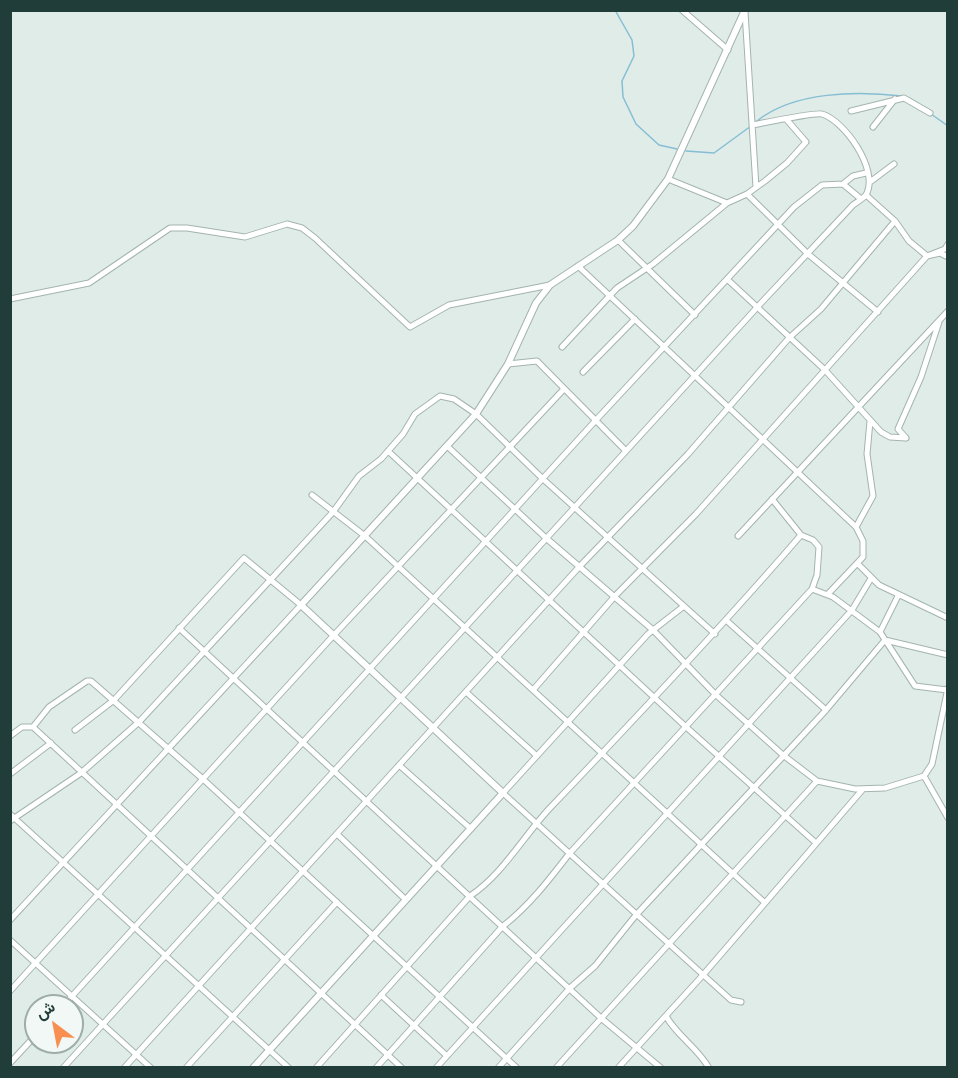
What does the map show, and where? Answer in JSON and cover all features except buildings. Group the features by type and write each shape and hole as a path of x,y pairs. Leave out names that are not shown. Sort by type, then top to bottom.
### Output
{"street":[{"path":"682,10 728,50"},
{"path":"10,921 476,414 508,364 525,323 550,285 618,240 633,226 668,179 745,11"},
{"path":"745,11 756,187"},
{"path":"851,111 895,99 908,99 930,113"},
{"path":"873,127 895,99"},
{"path":"752,125 818,113 834,120 860,151 870,182"},
{"path":"562,347 627,280 646,268 727,203 747,194 787,163 805,144 786,120"},
{"path":"63,1068 573,507 757,308 864,197 870,182 894,164"},
{"path":"843,184 853,176 866,173"},
{"path":"668,179 727,203"},
{"path":"74,994 596,420 812,190 828,183 843,184 895,221 909,241 927,256"},
{"path":"747,194 808,254 878,312"},
{"path":"124,1068 580,566 730,408 789,338 821,309 895,221"},
{"path":"10,299 89,284 170,228 188,228 245,237 287,224 302,228 315,238 410,327 449,305 550,285"},
{"path":"618,240 694,315"},
{"path":"533,690 615,596 696,514 927,256 945,249 948,244"},
{"path":"927,256 940,253 948,257"},
{"path":"578,266 856,528 864,549 858,564 828,594"},
{"path":"728,279 825,370 870,421 890,437 906,438 898,429 921,377 940,318"},
{"path":"738,536 857,405 948,311"},
{"path":"583,372 635,319"},
{"path":"508,364 535,360 626,451"},
{"path":"10,991 396,567 452,510 508,445 563,390"},
{"path":"289,1068 12,817 81,773 139,722 333,512 359,476 388,451 403,434 415,414 440,396 454,399 476,414 573,507 715,634"},
{"path":"856,528 873,496 867,454 870,421"},
{"path":"447,446 546,538 653,630 715,694 783,755 817,781 845,788 885,788 924,776 932,764 947,689 915,686 880,632 828,594 812,589"},
{"path":"388,451 685,726 816,843"},
{"path":"312,495 365,536 463,629 533,690 764,902"},
{"path":"376,1068 502,927 533,899 569,854 812,589 817,576 819,547 813,540 801,534 772,499"},
{"path":"316,1068 470,896 489,880 536,824 727,621 801,534"},
{"path":"75,730 114,700 244,558 301,605 399,699 668,944 731,1000 741,1002"},
{"path":"858,564 870,580 898,596 948,618"},
{"path":"436,1068 535,956 604,885 666,813 852,610 870,580"},
{"path":"880,632 898,596"},
{"path":"253,1068 620,665 653,630 684,606"},
{"path":"727,621 826,710"},
{"path":"179,628 502,927 661,1068"},
{"path":"886,640 948,655"},
{"path":"498,1068 570,988 595,966 636,915 826,710 886,640"},
{"path":"33,727 49,707 89,680 169,748 517,1068"},
{"path":"466,692 537,756"},
{"path":"10,736 22,727 33,727 152,836 186,871 402,1068"},
{"path":"10,774 51,743"},
{"path":"399,765 471,829"},
{"path":"924,776 948,818"},
{"path":"556,1068 734,875 817,781"},
{"path":"618,1068 703,975 863,789"},
{"path":"337,834 406,900"},
{"path":"186,1068 337,902"},
{"path":"10,940 70,994"},
{"path":"381,995 447,1056"},
{"path":"84,1007 151,1068"},
{"path":"666,1016 671,1026 688,1040 709,1068"},
{"path":"10,1063 24,1048"}],"waterway":[{"path":"615,10 632,40 634,56 622,81 623,97 636,124 659,145 677,149"},
{"path":"757,121 789,104 827,95 902,96"},
{"path":"907,97 918,103"},
{"path":"931,114 948,126"},
{"path":"686,151 714,153 751,126"}]}
